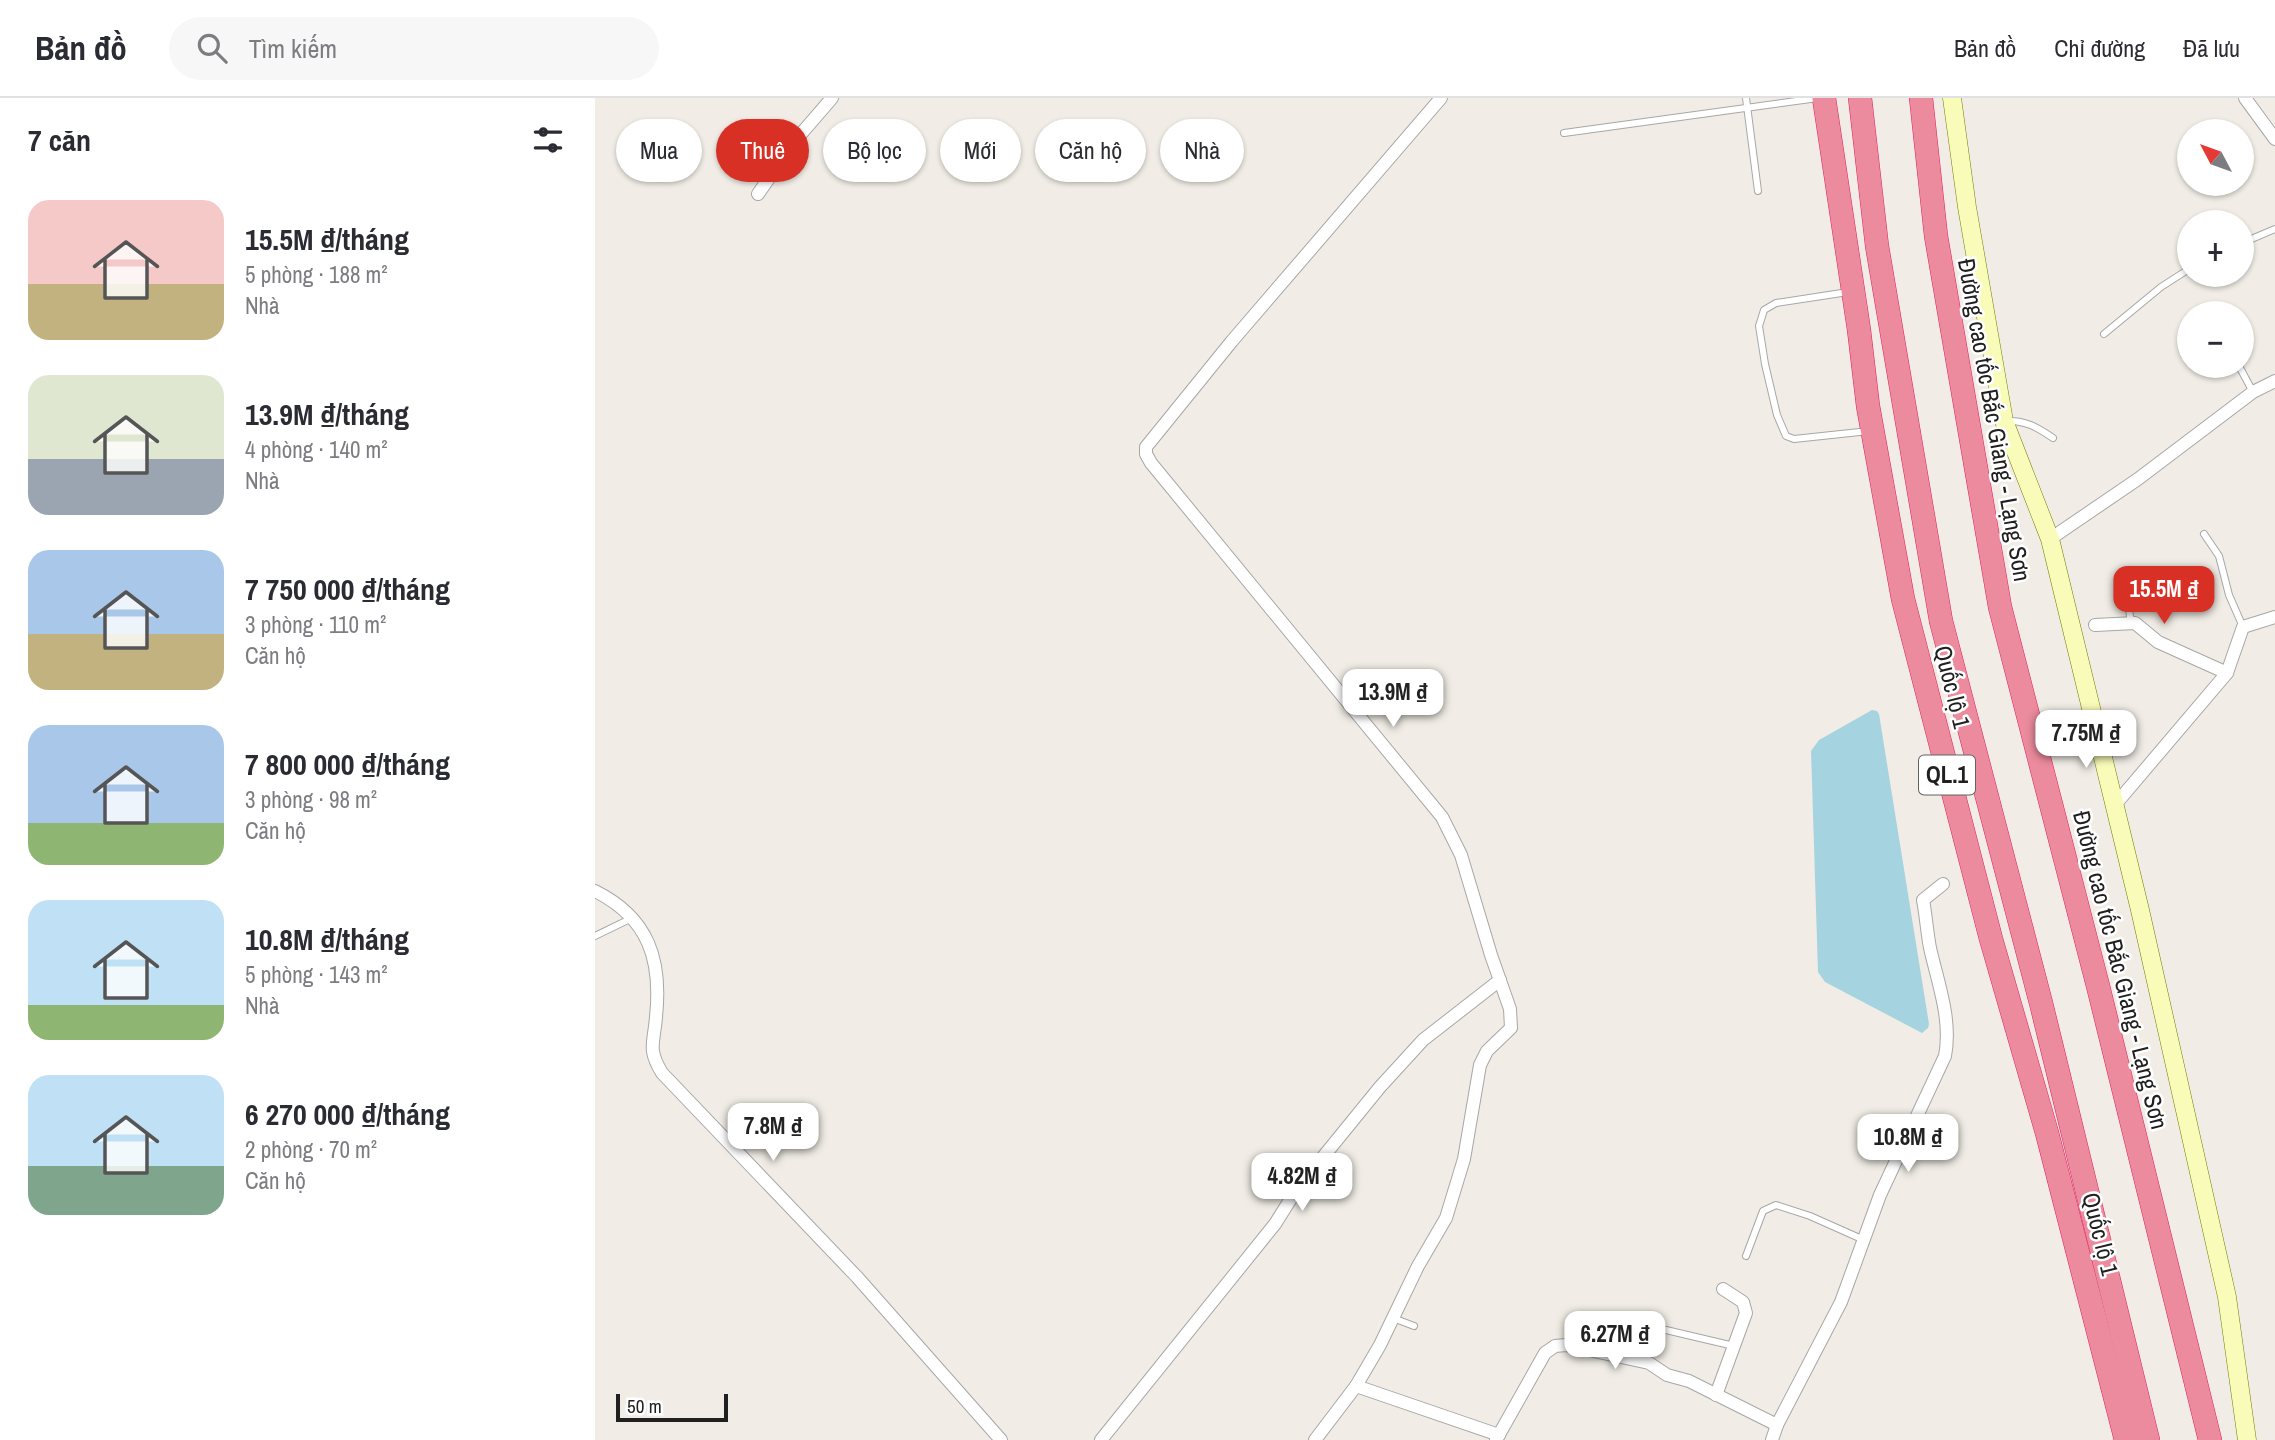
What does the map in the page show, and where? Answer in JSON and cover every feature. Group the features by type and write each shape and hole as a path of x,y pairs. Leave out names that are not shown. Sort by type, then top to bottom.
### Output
{"highway":[{"name":"Quốc lộ 1","path":"1824,98 1872,430 1903,600 1991,939 2047,1133 2126,1440"},
{"path":"1860,98 1877,246 1941,621 2041,1003 2148,1440"},
{"name":"Đường cao tốc Bắc Giang - Lạng Sơn","path":"1921,98 1936,236 2000,607 2098,986 2210,1440"}],"street":[{"path":"758,194 794,142 832,98"},
{"path":"1315,1440 1356,1386 1445,1218 1464,1159 1480,1065 1487,1051 1511,1028 1510,1009 1461,855 1443,817 1146,454 1146,447 1187,394 1441,98"},
{"path":"1952,98 1967,207 2004,421 2050,538 2114,806 2227,1297 2247,1440"},
{"path":"2245,98 2275,139"},
{"path":"2050,538 2138,479 2253,392 2275,381"},
{"path":"2114,806 2227,673 2243,627 2275,617"},
{"path":"2095,625 2136,624 2158,642 2227,673"},
{"path":"1772,1440 1777,1425 1841,1302 1880,1195 1945,1056 1948,1039 1923,900 1943,884"},
{"path":"595,891 620,907 639,924 656,961 658,986 652,1042 654,1059 662,1073 857,1277 1001,1440"},
{"path":"1101,1440 1266,1235 1297,1189 1380,1087 1423,1040 1500,980"},
{"path":"1716,1395 1747,1313 1743,1302 1723,1289"},
{"path":"1356,1386 1498,1438 1545,1353 1555,1346 1566,1345 1649,1363 1667,1375 1689,1381 1777,1425"}],"lane":[{"path":"1746,98 1758,191"},
{"path":"1564,133 1818,98"},
{"path":"2254,238 2275,229"},
{"path":"2104,334 2177,277"},
{"path":"1853,292 1776,303 1764,310 1759,326 1777,415 1786,436 1794,439 1872,430"},
{"path":"2245,378 2253,392"},
{"path":"2004,421 2020,420 2053,438"},
{"path":"2204,534 2219,556 2229,595 2243,627"},
{"path":"2125,570 2130,617 2136,624"},
{"path":"595,936 632,918"},
{"path":"1746,1256 1763,1211 1776,1205 1810,1216 1864,1240"},
{"path":"1393,1318 1414,1326"},
{"path":"1666,1330 1734,1346"}],"water":[{"path":"1872,710 1879,714 1929,1024 1922,1033 1825,982 1818,972 1811,751 1819,740"}]}
